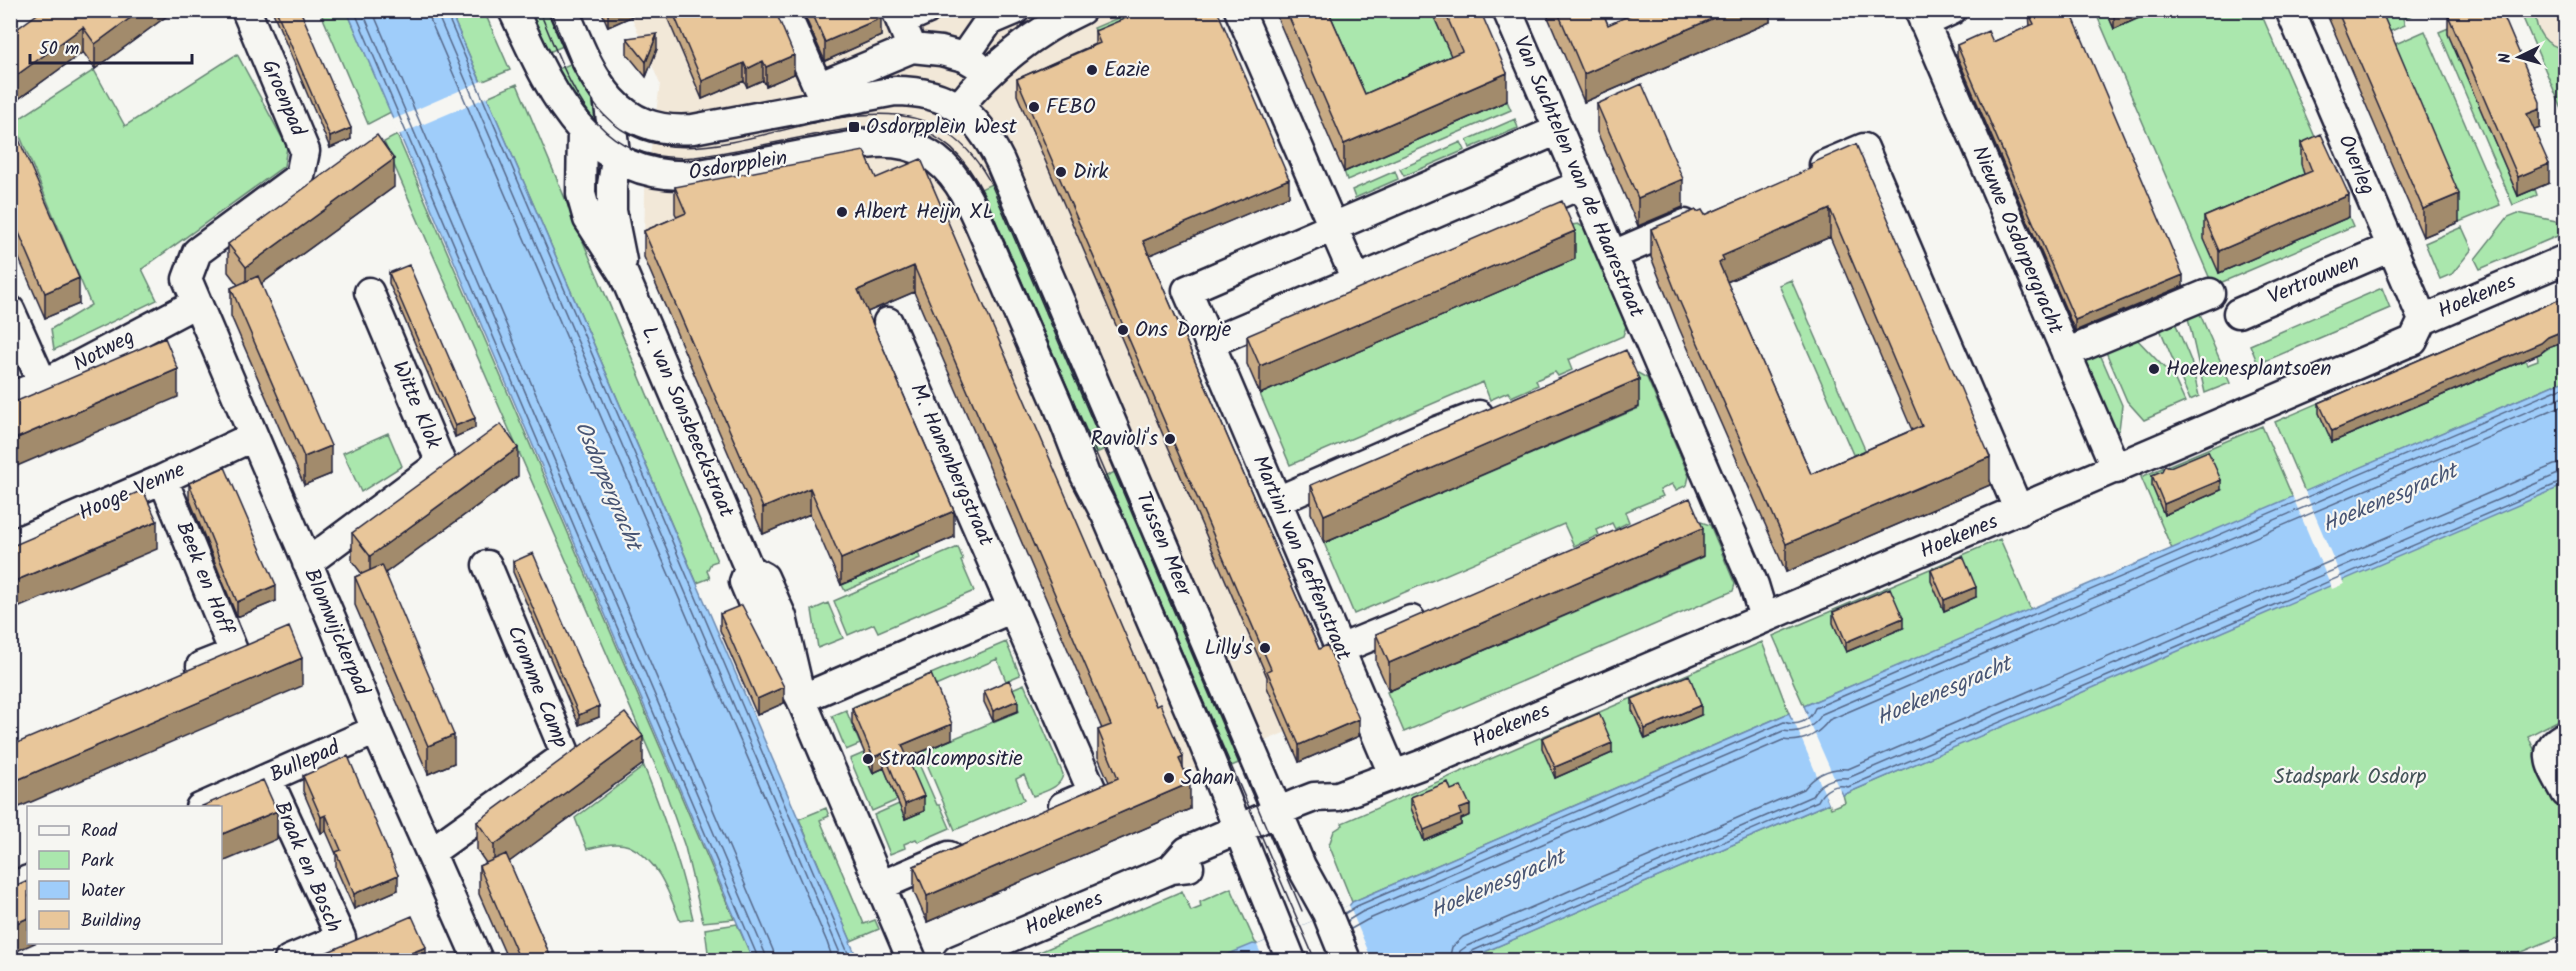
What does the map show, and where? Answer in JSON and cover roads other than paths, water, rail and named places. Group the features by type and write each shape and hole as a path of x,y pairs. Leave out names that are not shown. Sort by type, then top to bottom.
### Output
{"street":[{"name":"Groenpad","path":"191,291 197,252 300,176 305,151 246,10"},
{"name":"Osdorpplein","path":"513,10 539,66 569,116 592,142 616,159 644,170 681,176 875,143 914,148 934,159"},
{"name":"Osdorpplein","path":"564,10 591,72 608,97 633,116 651,124 681,130 895,91 925,93 959,107 980,127"},
{"path":"784,10 818,87 912,48 941,51 970,61 986,16 1015,10"},
{"path":"959,107 974,87 1000,64 1047,28 1081,10"},
{"path":"1239,10 1356,280"},
{"name":"Van Suchtelen van de Haarestraat","path":"1507,10 1612,255 1639,348 1703,496 1754,585 1764,618"},
{"path":"1921,17 1952,10"},
{"name":"Overleg","path":"2290,10 2423,320"},
{"path":"908,14 912,48"},
{"name":"Nieuwe Osdorpergracht","path":"1921,17 2116,469"},
{"name":"L. van Sonsbeeckstraat","path":"608,97 616,159 612,185 612,211 624,275"},
{"name":"Tussen Meer","path":"980,127 1000,161 1306,876 1326,913 1346,960"},
{"name":"Martini van Geffenstraat","path":"1393,774 1186,290 1558,130"},
{"name":"L. van Sonsbeeckstraat","path":"582,131 581,194 588,219 624,275 749,569 764,577 782,617 801,699 912,960"},
{"path":"1798,176 1864,148 2019,511"},
{"name":"Tussen Meer","path":"934,159 957,180 979,223 1058,405 1085,475 1110,525 1242,837 1291,960"},
{"path":"1209,343 1582,184"},
{"path":"1612,255 1710,214"},
{"name":"Vertrouwen","path":"2238,313 2391,247"},
{"name":"Hoekenes","path":"957,960 1170,868 1187,851 1242,837 1282,820 1320,813 1338,796 1426,763 2413,341 2423,320 2565,259"},
{"name":"Notweg","path":"10,397 43,384 191,291"},
{"name":"Blomwijckerpad","path":"191,291 376,730 478,960"},
{"name":"Witte Klok","path":"307,563 441,463 369,292"},
{"path":"2066,353 2210,293"},
{"path":"10,310 43,384"},
{"name":"M. Hanenbergstraat","path":"888,322 1093,793 1039,817"},
{"path":"1277,501 1437,431 1503,406"},
{"name":"Hooge Venne","path":"10,545 163,479 252,437"},
{"name":"Beek en Hoff","path":"163,479 234,652 181,675"},
{"name":"Cromme Camp","path":"431,852 566,755 487,565"},
{"path":"801,699 1013,608"},
{"path":"1340,649 1437,609"},
{"name":"Bullepad","path":"202,806 376,730"},
{"path":"2565,736 2552,744 2549,750 2565,794"},
{"name":"Braak en Bosch","path":"268,778 341,938 289,960"},
{"path":"880,886 973,845"},
{"path":"10,888 27,880"}],"water":[{"name":"Osdorpergracht","path":"347,11 450,11 858,960 753,960"},
{"name":"Hoekenesgracht","path":"2565,380 2565,485 1843,795 1841,791 1826,797 1829,803 1466,960 1214,960 1253,944 1258,945 1349,906 1352,902 1789,713 1792,719 1807,713 1804,706"}],"tram line":[{"path":"539,10 563,67 591,116 610,135 632,149 660,156 695,157 842,130 868,126 892,126 913,128 933,136 952,149 969,169 985,196 1315,960"},
{"path":"550,10 572,66 586,92 604,115 646,141 695,146 748,138 857,115 908,117 954,138 992,186 1302,911"}],"place":[{"name":"Eazie","path":"1092,70"},
{"name":"FEBO","path":"1034,107"},
{"name":"Osdorpplein West","path":"854,127"},
{"name":"Dirk","path":"1061,172"},
{"name":"Albert Heijn XL","path":"842,212"},
{"name":"Ons Dorpje","path":"1123,330"},
{"name":"Hoekenesplantsoen","path":"2154,369"},
{"name":"Ravioli's","path":"1170,439"},
{"name":"Lilly's","path":"1265,648"},
{"name":"Straalcompositie","path":"868,759"},
{"name":"Sahan","path":"1169,778"}],"park label":[{"name":"Stadspark Osdorp","path":"2350,777"}]}
